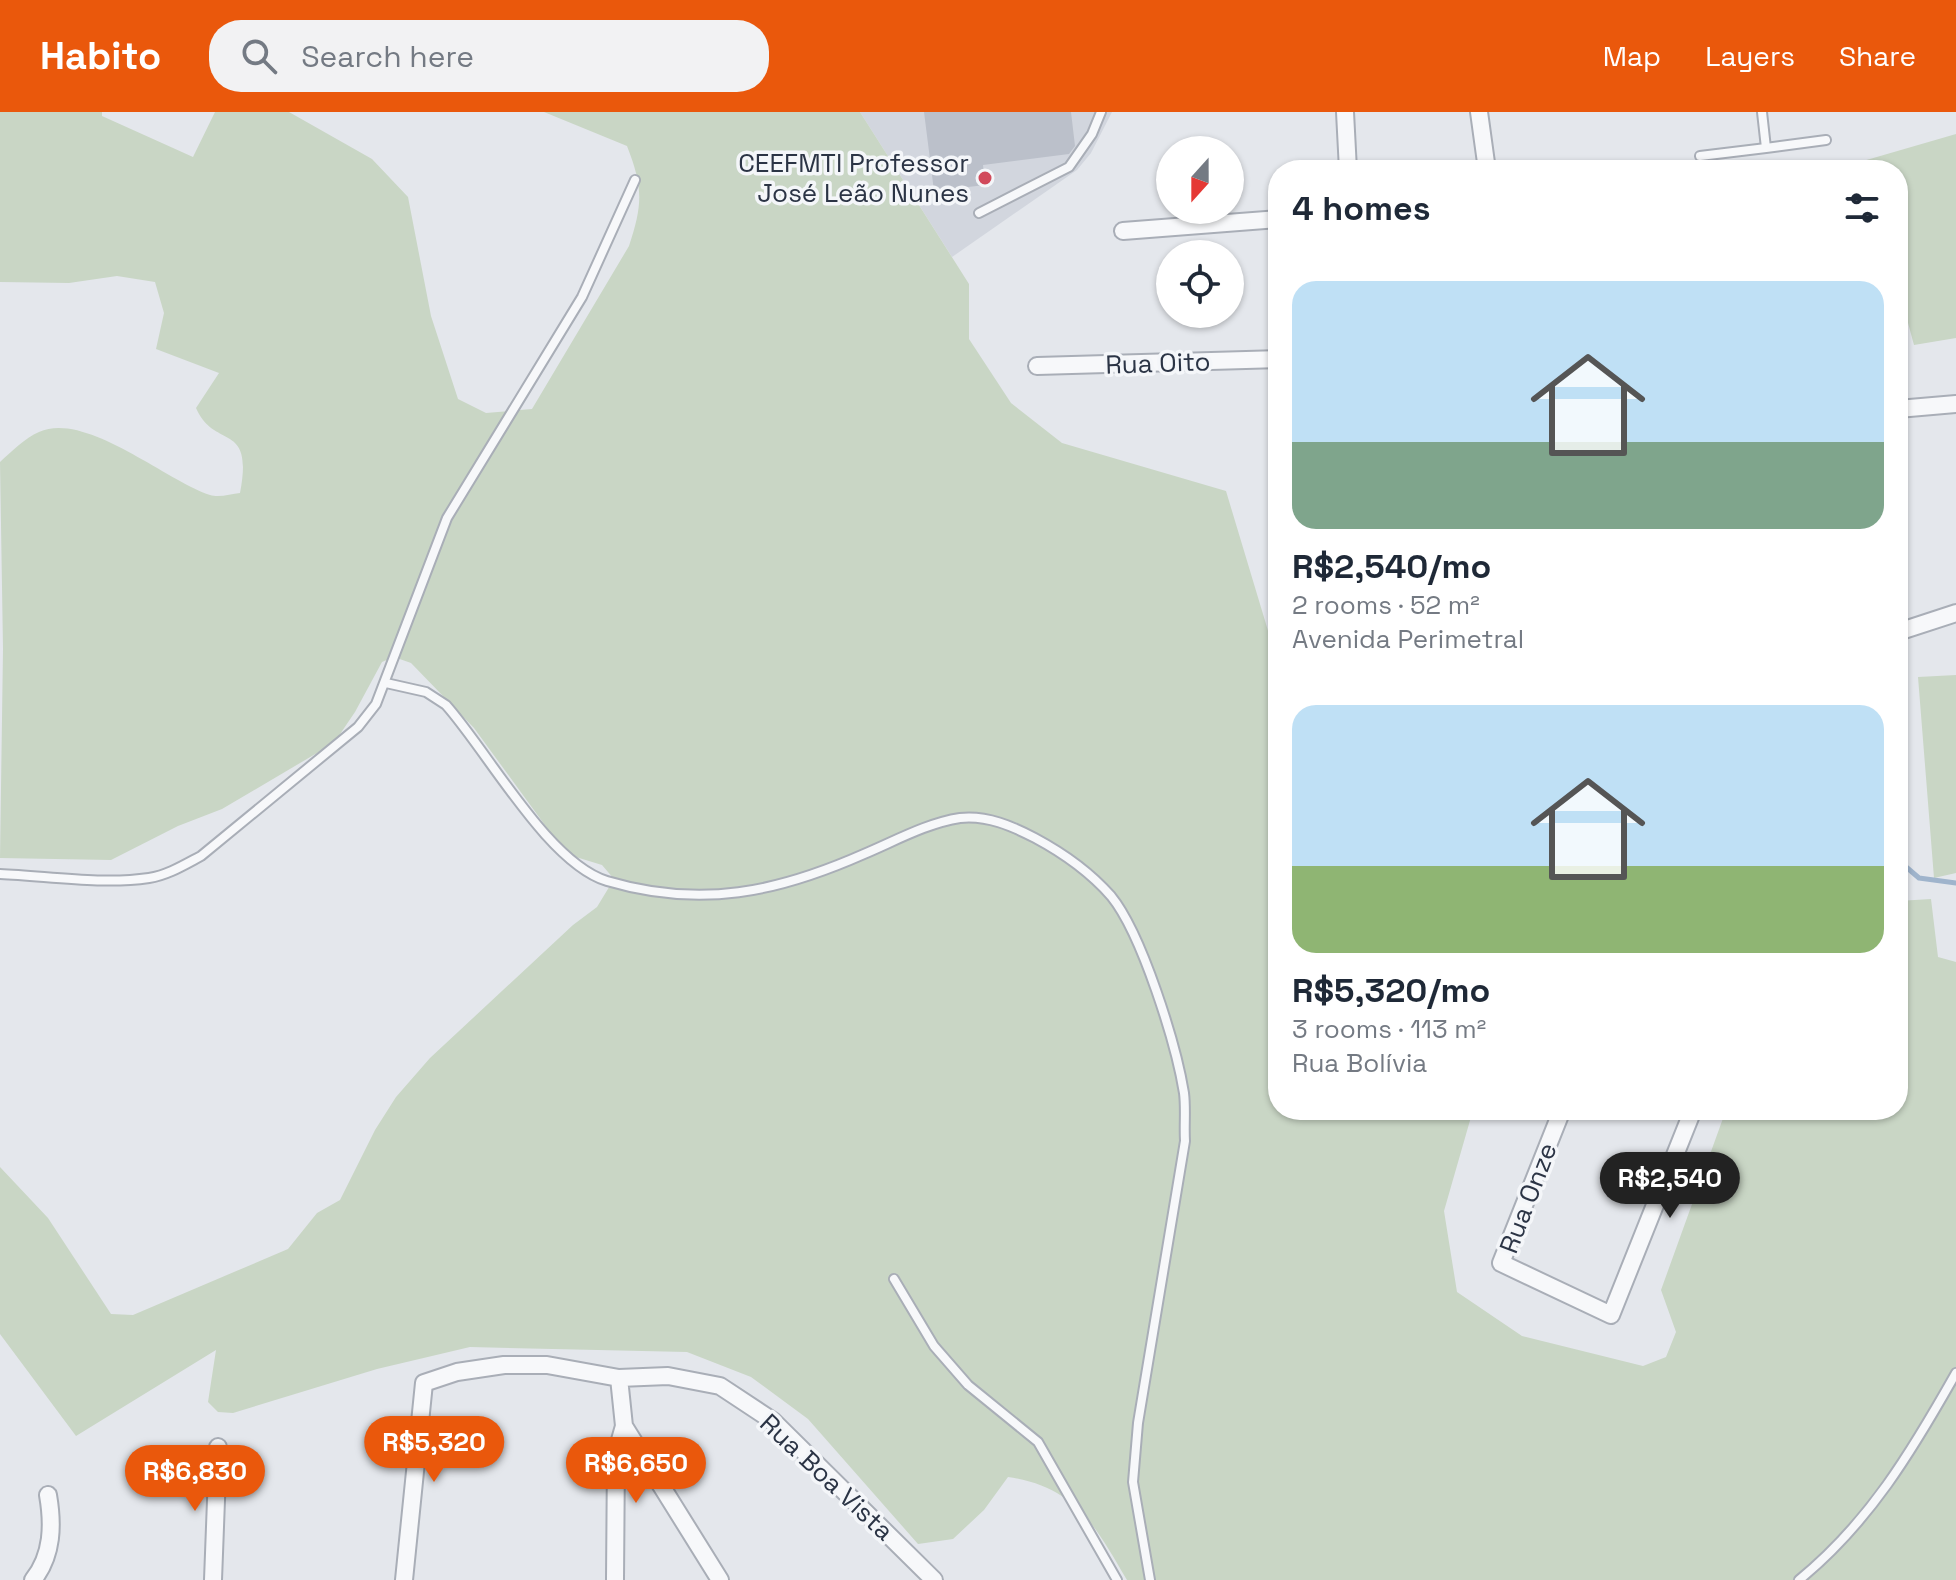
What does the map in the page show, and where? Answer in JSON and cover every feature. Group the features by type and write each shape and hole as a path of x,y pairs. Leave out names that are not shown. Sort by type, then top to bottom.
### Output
{"street":[{"path":"1345,112 1347,160"},
{"path":"1479,112 1486,160"},
{"path":"1123,231 1268,220"},
{"name":"Rua Oito","path":"1037,366 1268,359"},
{"path":"1908,408 1956,404"},
{"path":"1908,629 1956,613"},
{"name":"Rua Onze","path":"1558,1120 1501,1263 1611,1315 1689,1120"},
{"name":"Rua Boa Vista","path":"404,1580 424,1383 457,1372 504,1365 570,1369 619,1378 668,1376 720,1386 773,1421 932,1578"},
{"path":"615,1580 616,1454 624,1426 619,1378"},
{"path":"624,1426 720,1580"},
{"path":"213,1580 218,1447"},
{"path":"33,1580 42,1570 53,1526 48,1495"}],"lane":[{"path":"979,213 1069,167 1092,134 1101,112"},
{"path":"1762,112 1766,148"},
{"path":"1700,156 1826,140"},
{"path":"0,874 123,879 150,878 177,870 201,856 358,727 386,683 447,518 582,297 635,180"},
{"path":"386,683 426,692 446,705 555,846 578,867 605,881 709,896 765,891 809,879 936,824 962,818 1002,823 1054,848 1067,855 1112,898 1138,946 1175,1053 1184,1097 1185,1141 1138,1423 1133,1482 1150,1580"},
{"path":"894,1279 942,1356 968,1385 1038,1442 1117,1580"},
{"path":"1799,1580 1833,1552 1904,1465 1956,1373"}],"shaded area":[{"name":"CEEFMTI Professor José Leão Nunes","path":"860,112 1112,112 1091,153 1077,170 952,257"}],"green space":[{"path":"0,112 102,112 102,116 193,157 215,112 289,112 372,159 408,197 431,316 458,399 486,413 532,409 629,246 639,207 636,173 627,146 544,112 860,112 969,284 969,339 1011,403 1062,443 1226,491 1268,631 1268,1120 1470,1120 1444,1211 1457,1292 1522,1336 1643,1366 1666,1357 1676,1332 1661,1290 1722,1120 1908,1120 1908,900 1931,899 1938,957 1956,962 1956,1580 1127,1580 1081,1512 1051,1490 1008,1477 984,1510 953,1539 918,1544 808,1419 751,1377 687,1352 470,1347 377,1369 233,1413 218,1412 208,1402 216,1350 76,1436 0,1334 0,1167 48,1218 111,1314 133,1315 288,1249 317,1213 340,1200 375,1130 396,1097 430,1058 573,925 597,907 614,879 602,865 566,854 474,728 411,663 394,657 382,662 334,743 222,809 178,826 111,860 0,858 3,649 0,462 39,432 58,428 102,439 214,496 240,493 243,470 242,455 237,445 204,421 196,408 219,373 156,349 164,313 155,282 117,276 69,283 0,282"},
{"path":"1956,134 1956,338 1914,345 1908,323 1908,160 1866,160"},
{"path":"1956,675 1956,873 1934,878 1918,677"}],"building":[{"path":"924,112 1071,112 1075,146 1069,154 983,165 985,185 934,191"}],"waterway":[{"path":"1908,869 1919,878 1956,883"}],"place":[{"name":"CEEFMTI Professor José Leão Nunes","path":"985,178"}]}
